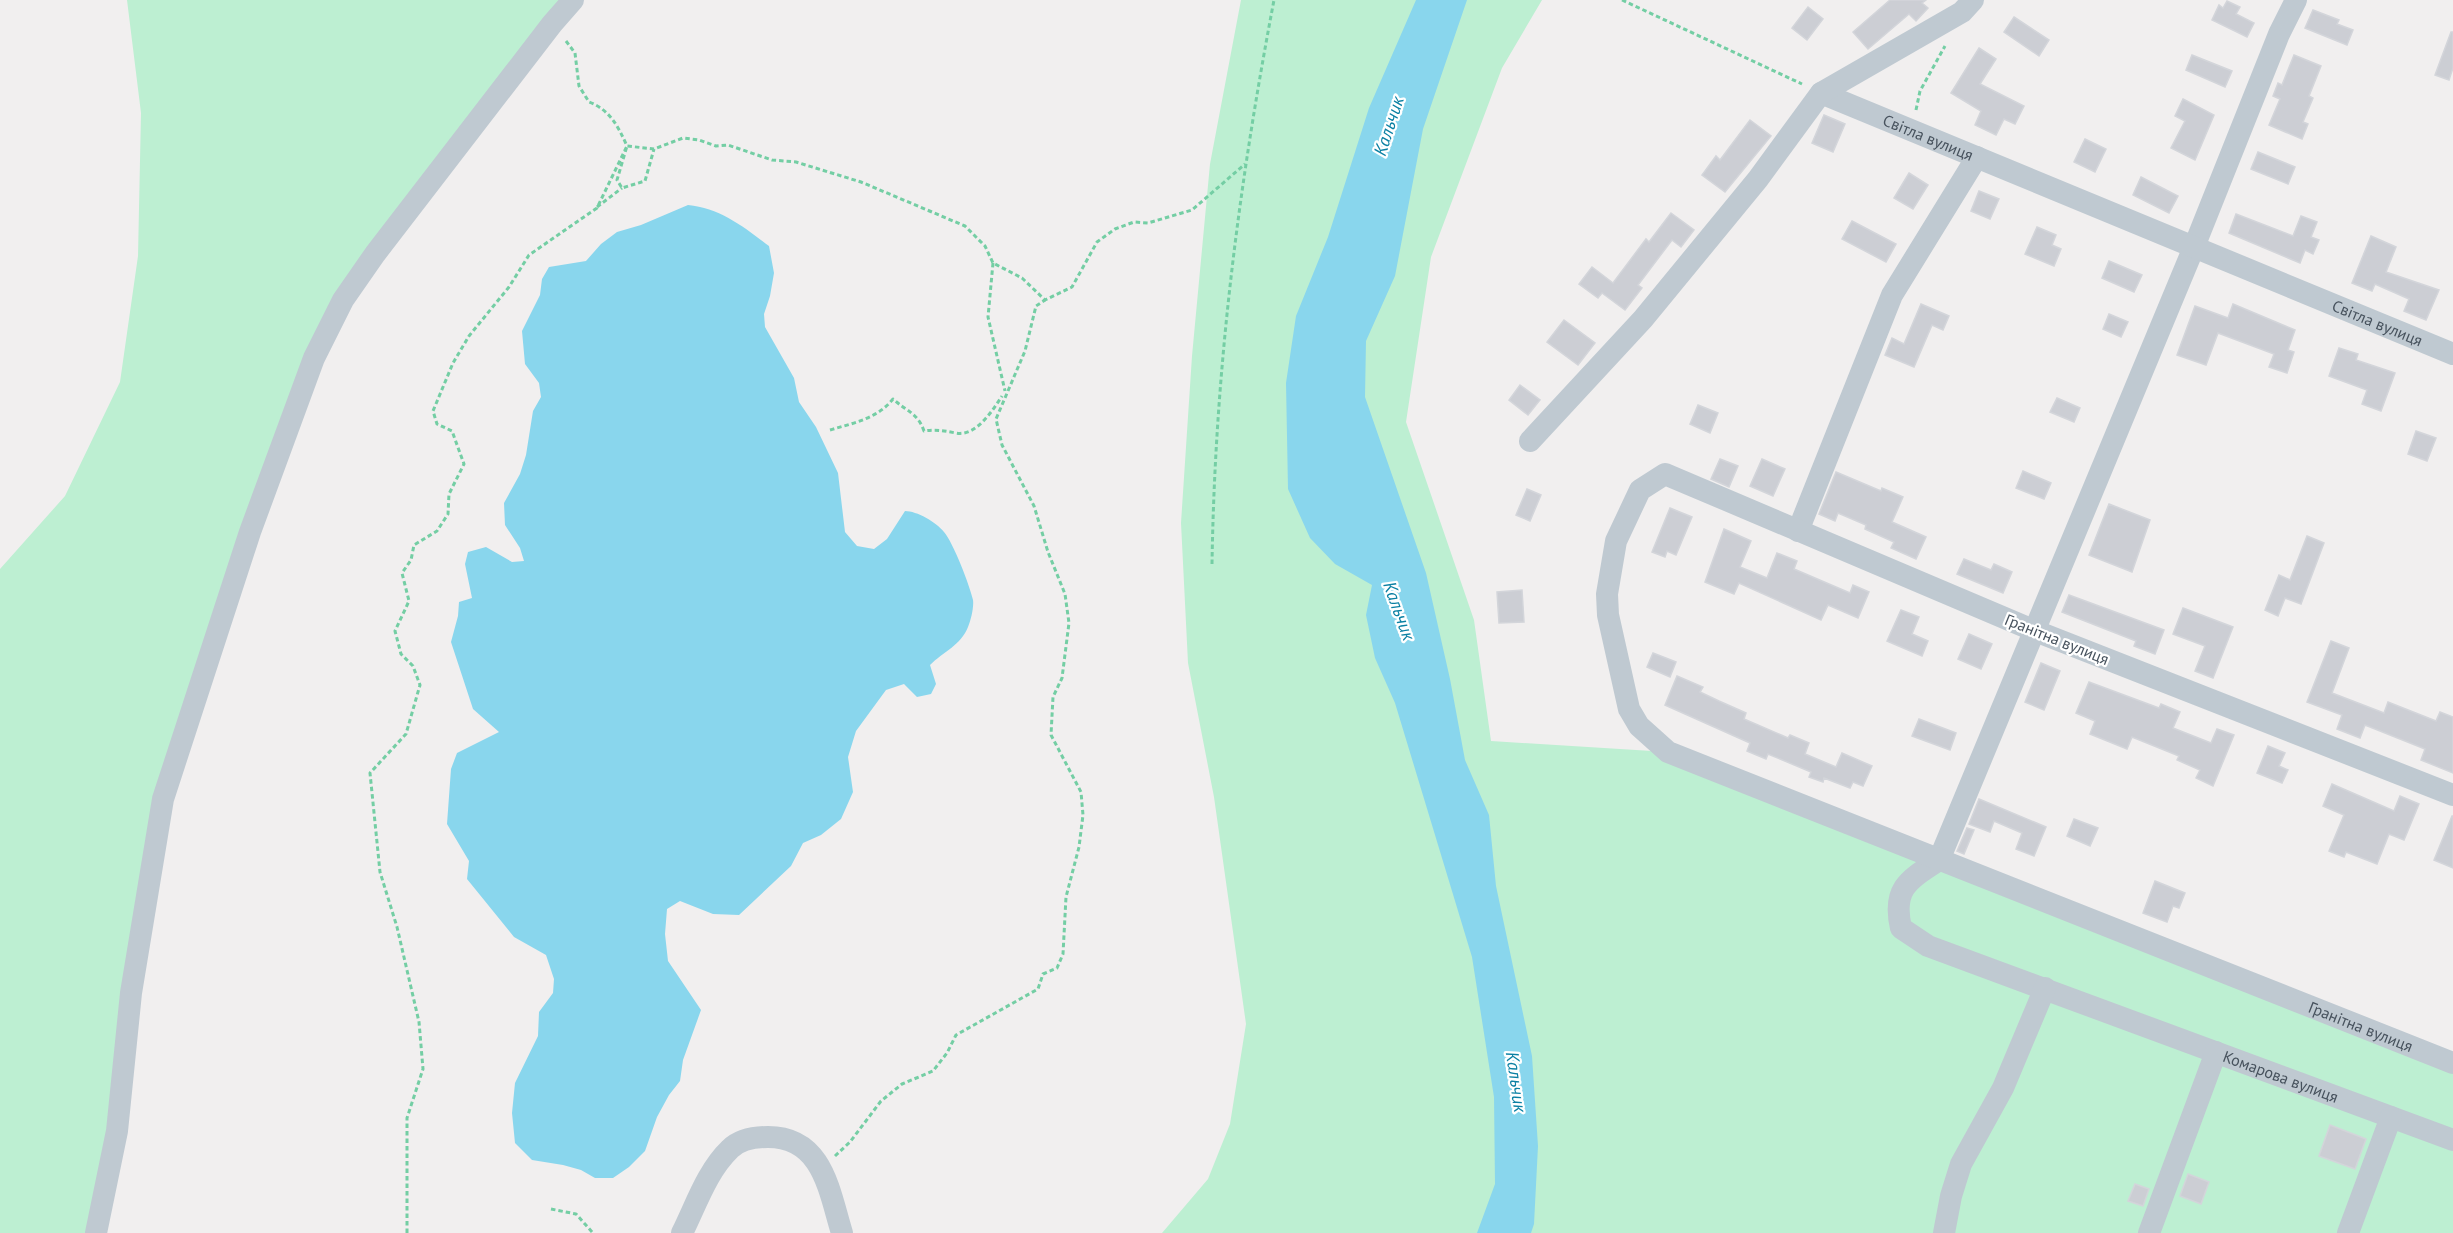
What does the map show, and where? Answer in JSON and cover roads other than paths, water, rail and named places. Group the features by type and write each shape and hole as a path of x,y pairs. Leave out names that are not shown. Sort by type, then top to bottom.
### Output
{"street":[{"path":"96,1233 117,1131 131,993 163,800 250,532 314,358 343,300 375,254 552,24 573,0"},
{"path":"2216,1052 1928,946 1901,928 1896,907 1902,890 1912,878 1939,860 2194,247 2279,34 2296,0"},
{"path":"1530,441 1643,319 1758,179 1821,93 1967,6"},
{"name":"Світла вулиця","path":"1821,93 2453,354"},
{"path":"1797,531 1892,295 1977,157"},
{"name":"Гранітна вулиця","path":"2453,795 2033,630 1665,474 1640,490 1616,542 1607,594 1608,615 1629,709 1638,726 1668,752 2453,1063"},
{"path":"1944,1233 1951,1196 1961,1164 2003,1088 2045,988"},
{"name":"Комарова вулиця","path":"2149,1233 2216,1052 2453,1140"},
{"path":"2348,1233 2391,1117"},
{"path":"682,1233 714,1168 731,1148 755,1137 782,1137 806,1148 823,1168 842,1233"}],"water":[{"name":"Кальчик","path":"1416,0 1467,0 1423,129 1395,276 1366,341 1365,397 1426,573 1450,679 1465,760 1489,815 1496,886 1532,1056 1538,1146 1534,1224 1531,1233 1477,1233 1495,1184 1494,1097 1472,957 1395,703 1375,658 1366,615 1372,585 1335,564 1310,538 1288,489 1286,383 1296,316 1328,237 1369,108"},
{"path":"688,205 721,214 741,225 769,246 774,273 764,314 765,327 794,378 799,402 816,427 838,473 845,532 857,546 874,549 887,539 905,511 926,518 941,528 948,537 961,564 973,606 969,624 961,639 930,665 936,684 931,694 917,697 904,684 886,690 856,731 848,757 853,792 841,819 821,835 803,843 791,866 739,915 713,914 680,901 667,909 665,934 668,961 701,1010 683,1060 680,1081 657,1117 645,1151 629,1167 613,1178 595,1178 581,1170 532,1160 515,1143 512,1113 515,1083 538,1036 539,1012 553,993 554,979 546,955 514,937 467,879 469,861 447,824 451,769 457,753 499,732 473,709 451,642 459,602 472,598 465,564 468,552 486,547 512,562 524,561 520,548 505,525 504,503 520,474 526,455 533,411 541,397 539,383 525,364 522,331 540,295 542,279 549,267 586,261 601,244 617,232 641,225"}]}
